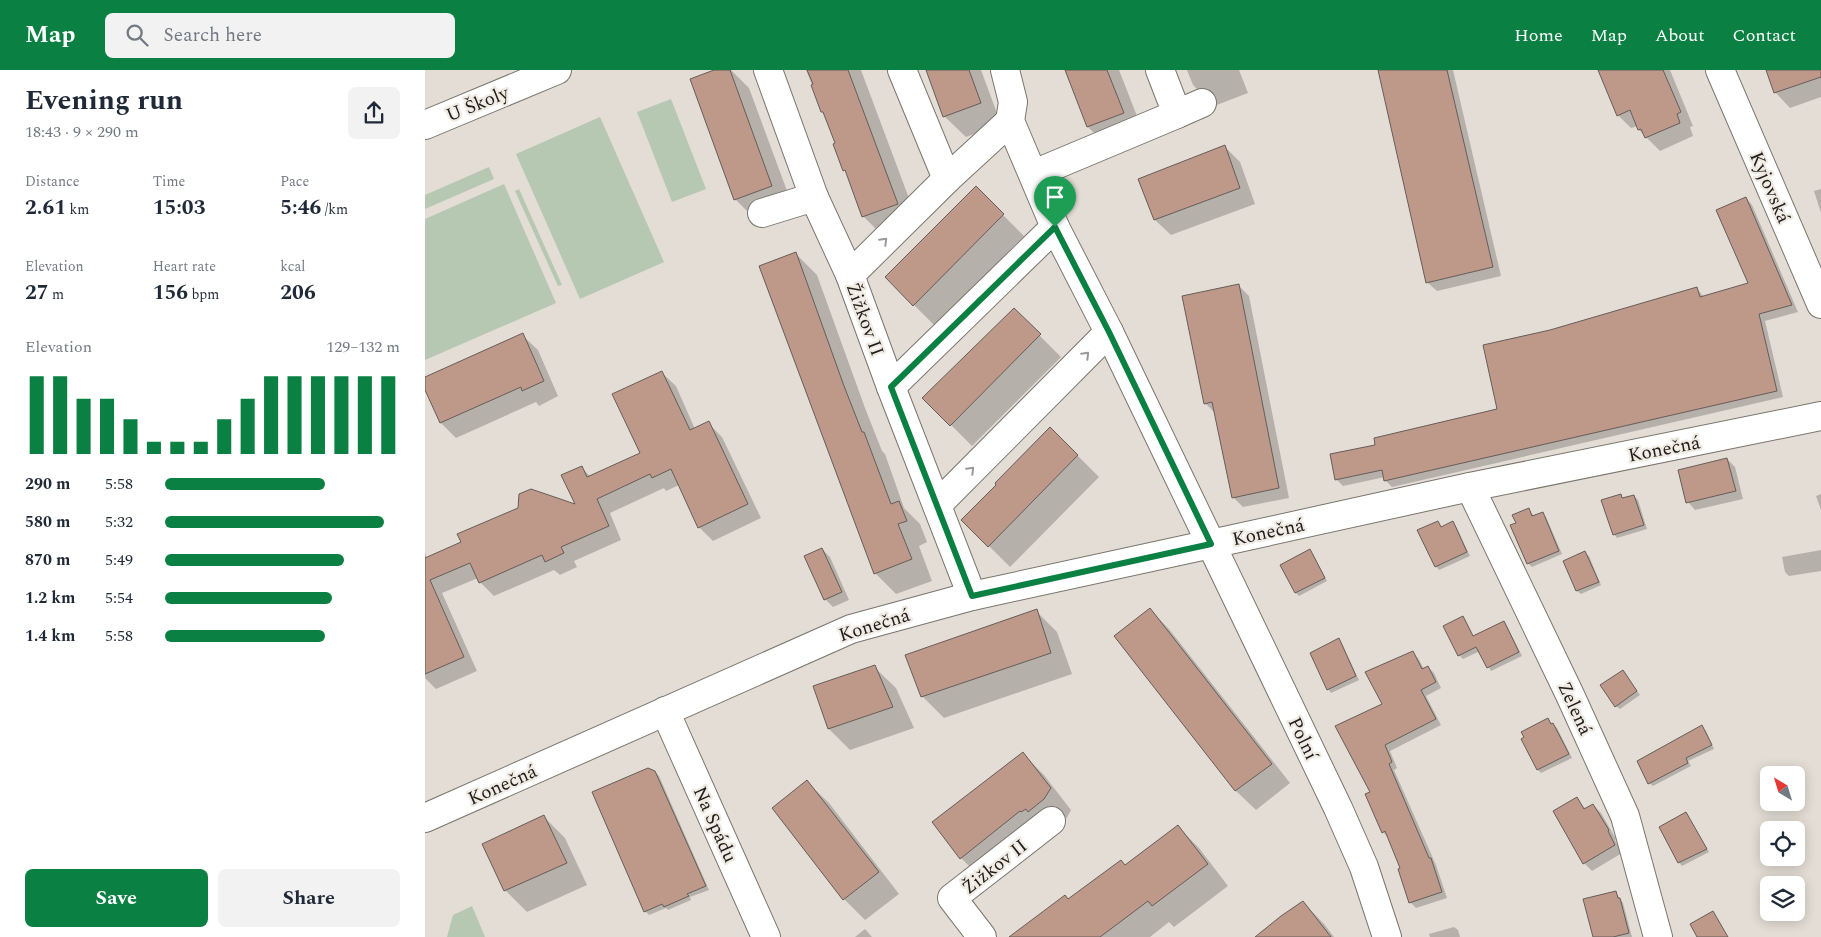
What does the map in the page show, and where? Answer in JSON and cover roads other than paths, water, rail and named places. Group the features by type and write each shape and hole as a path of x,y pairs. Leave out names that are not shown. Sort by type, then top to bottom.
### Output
{"street":[{"name":"U Školy","path":"425,125 557,70"},
{"name":"Žižkov II","path":"768,70 813,198 850,275 972,596"},
{"path":"902,70 947,179"},
{"path":"1005,70 1013,102 1010,121 1055,227 1109,332 1211,544"},
{"path":"1160,70 1177,114"},
{"name":"Kyjovská","path":"1720,70 1821,304"},
{"path":"1034,174 1202,103"},
{"path":"850,275 947,179 1010,121"},
{"path":"763,214 813,198"},
{"path":"891,387 1055,227"},
{"path":"937,505 1109,332"},
{"name":"Konečná","path":"425,818 851,629 972,596 1470,487 1821,416"},
{"name":"Zelená","path":"1470,487 1571,695 1625,816 1658,937"},
{"name":"Polní","path":"1211,544 1338,808 1364,867 1387,937"},
{"name":"Na Spádu","path":"665,712 766,937"},
{"name":"Žižkov II","path":"982,937 952,898 1051,821"}]}
